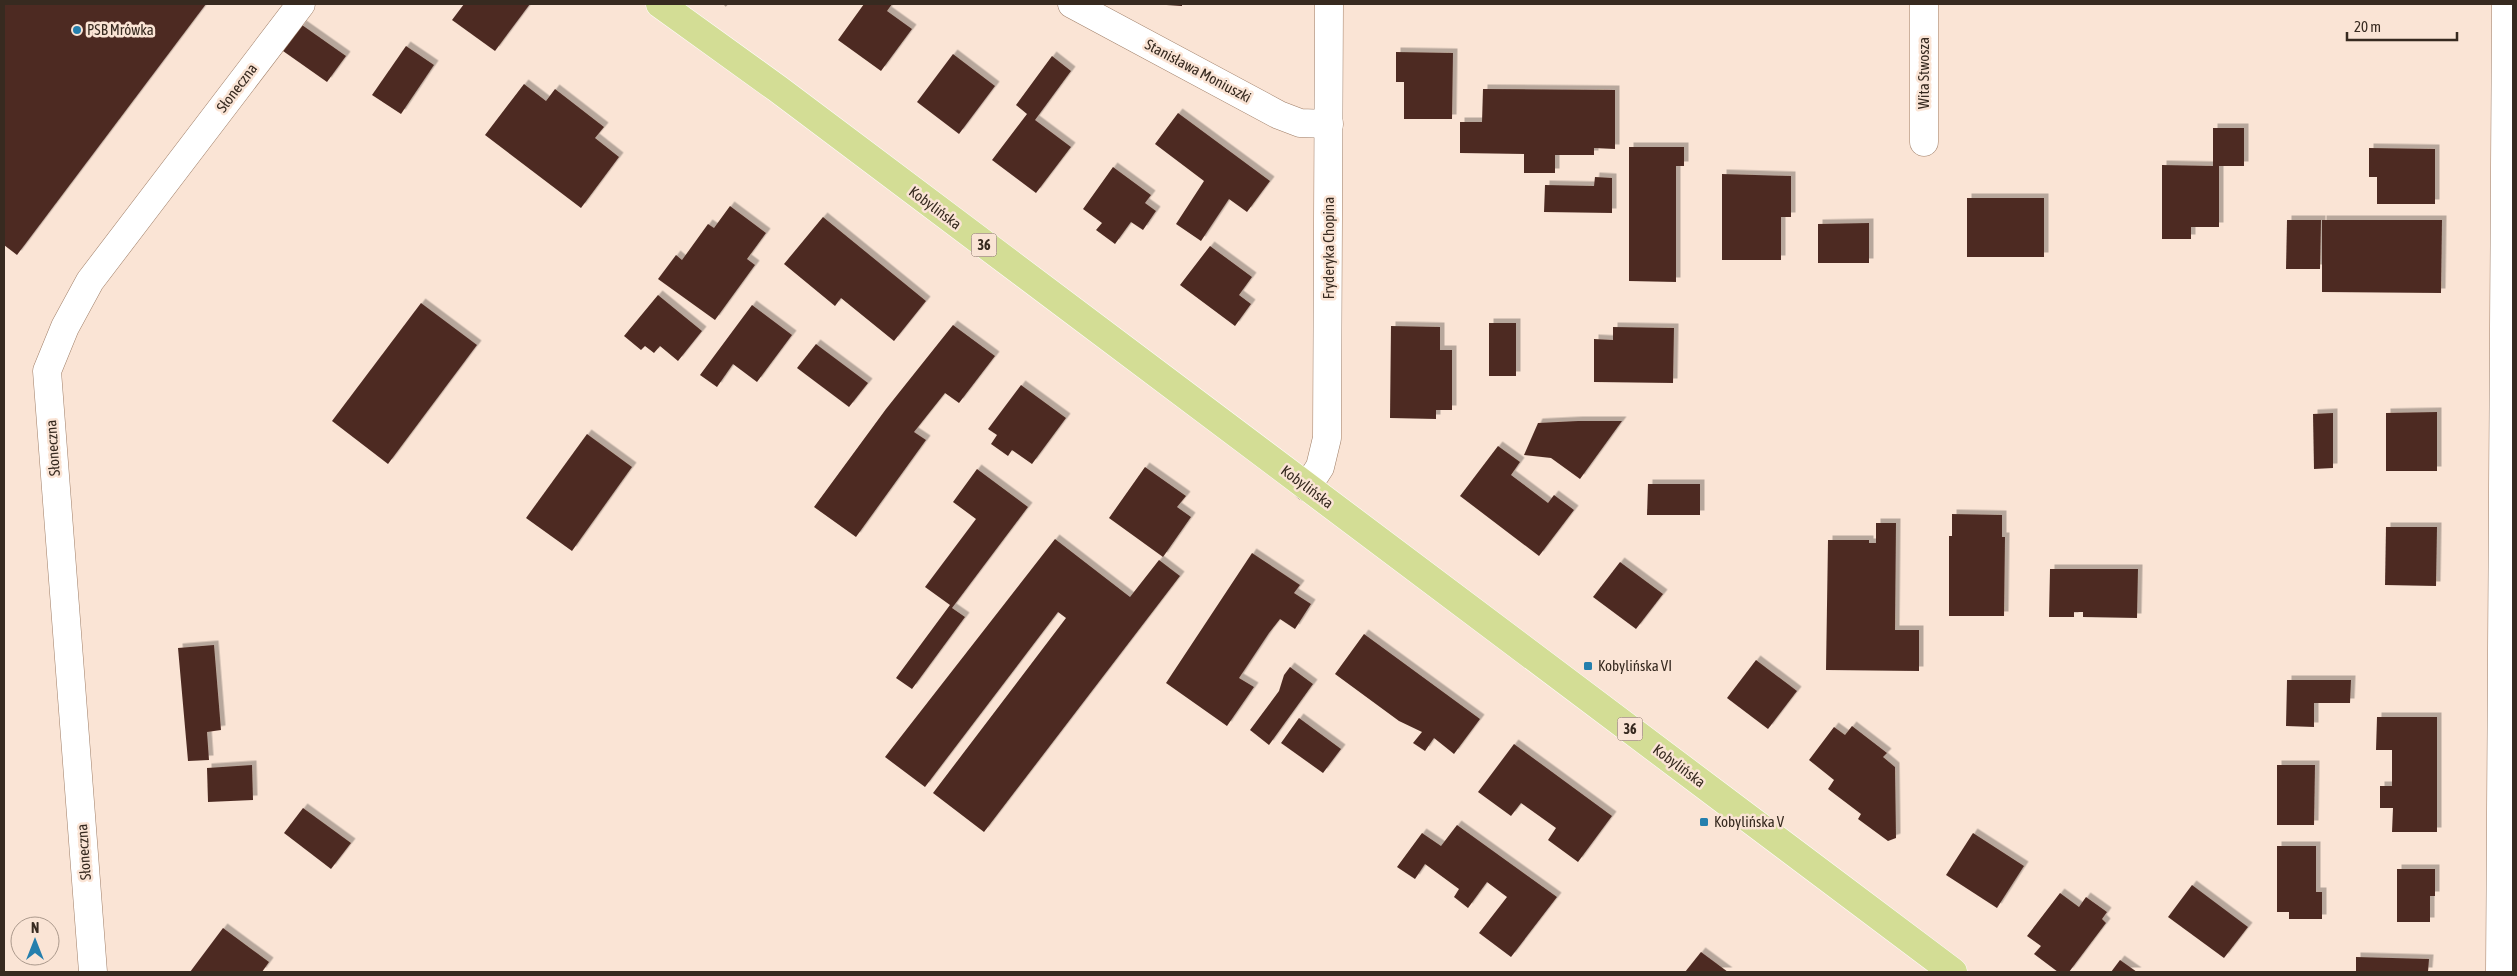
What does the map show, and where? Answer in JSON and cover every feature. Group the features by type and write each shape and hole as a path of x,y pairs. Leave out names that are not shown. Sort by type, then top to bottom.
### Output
{"main road":[{"name":"Kobylińska","path":"660,4 778,89 1953,972"}],"street":[{"name":"Słoneczna","path":"93,972 47,371 65,327 90,281 301,4"},
{"name":"Stanisława Moniuszki","path":"1072,4 1280,115 1300,123 1329,124"},
{"name":"Fryderyka Chopina","path":"1306,487 1320,467 1327,438 1329,4"},
{"name":"Wita Stwosza","path":"1924,4 1924,142"},
{"path":"2500,972 2506,4"}],"building":[{"path":"4,4 206,4 17,255 4,245"},
{"path":"464,4 530,4 495,51 452,20"},
{"path":"864,4 892,4 887,11 912,29 881,71 838,40"},
{"path":"1151,4 1182,4 1182,6"},
{"path":"302,25 346,56 327,82 283,51"},
{"path":"406,46 434,65 401,114 372,95"},
{"path":"1396,52 1453,53 1452,119 1404,119 1404,82 1396,82"},
{"path":"953,54 995,86 959,134 917,102"},
{"path":"1052,56 1071,71 1035,120 1071,147 1036,193 992,160 1027,114 1016,105"},
{"path":"524,84 546,101 555,89 604,127 595,138 619,157 581,208 485,135"},
{"path":"1483,89 1615,90 1615,149 1594,148 1594,155 1555,155 1555,173 1524,173 1524,154 1460,153 1460,122 1482,122"},
{"path":"1178,113 1270,181 1247,212 1229,199 1201,241 1176,224 1204,181 1155,144"},
{"path":"2213,128 2244,128 2244,166 2219,166 2219,227 2191,227 2191,239 2162,239 2162,165 2213,166"},
{"path":"1629,147 1684,147 1684,166 1676,166 1676,282 1629,281"},
{"path":"2369,148 2435,149 2435,204 2377,204 2377,177 2369,177"},
{"path":"1113,167 1151,195 1145,203 1156,211 1143,230 1131,222 1115,244 1096,230 1102,223 1083,209"},
{"path":"1722,174 1791,176 1791,217 1781,217 1781,260 1722,260"},
{"path":"1595,177 1612,178 1612,213 1544,212 1545,185 1594,186"},
{"path":"1967,198 2044,198 2044,257 1967,257"},
{"path":"730,206 766,233 747,259 755,265 715,320 658,279 676,255 682,260 708,224 714,228"},
{"path":"823,217 926,301 894,341 841,298 835,306 784,264"},
{"path":"2287,220 2321,220 2320,269 2286,269"},
{"path":"2322,220 2442,220 2441,293 2322,292"},
{"path":"1869,223 1869,263 1818,263 1818,224"},
{"path":"1210,246 1252,277 1239,295 1251,304 1235,326 1180,285"},
{"path":"658,295 702,331 678,361 660,346 654,353 645,346 641,350 624,336"},
{"path":"421,303 477,345 388,464 332,421"},
{"path":"752,305 792,335 757,382 733,364 717,387 700,375"},
{"path":"1489,323 1516,323 1516,376 1489,376"},
{"path":"953,325 995,356 959,403 945,393 914,432 926,440 856,537 814,507 886,409"},
{"path":"1391,326 1440,327 1440,350 1452,350 1452,410 1436,410 1436,419 1390,418"},
{"path":"1613,327 1674,328 1673,383 1594,382 1594,339 1613,340"},
{"path":"816,344 868,383 849,407 797,368"},
{"path":"1021,385 1066,418 1032,464 1012,450 1008,456 991,444 997,435 988,429"},
{"path":"2437,412 2437,471 2386,471 2386,413"},
{"path":"2333,413 2333,468 2314,469 2313,414"},
{"path":"1622,421 1580,479 1551,458 1524,455 1538,423"},
{"path":"587,434 632,467 572,551 526,518"},
{"path":"1498,446 1520,462 1511,475 1548,503 1554,495 1574,510 1539,556 1460,496"},
{"path":"1145,467 1186,496 1177,507 1191,517 1163,557 1109,518"},
{"path":"977,469 1028,507 952,608 965,617 912,689 896,678 950,605 925,587 976,519 953,502"},
{"path":"1648,484 1700,484 1700,515 1647,515"},
{"path":"1952,514 2002,515 2002,537 2005,537 2004,616 1949,616 1949,536 1952,536"},
{"path":"1876,523 1896,523 1895,630 1919,630 1919,671 1826,670 1828,540 1869,540 1869,543 1876,543"},
{"path":"2386,527 2437,527 2436,586 2385,585"},
{"path":"1055,539 1130,597 1159,560 1180,576 984,832 933,793 1066,618 1058,612 925,787 885,757"},
{"path":"1252,553 1300,585 1294,593 1311,604 1295,629 1280,619 1269,633 1239,678 1254,687 1227,726 1166,683"},
{"path":"1620,562 1663,594 1636,629 1593,597"},
{"path":"2050,569 2138,569 2137,618 2083,617 2083,612 2074,612 2074,617 2049,617"},
{"path":"1364,634 1480,719 1454,754 1434,738 1425,751 1413,743 1422,732 1399,721 1335,674"},
{"path":"214,645 221,730 207,732 209,760 188,761 178,648"},
{"path":"1756,660 1797,691 1768,729 1727,698"},
{"path":"1290,667 1313,684 1269,745 1250,730 1279,691 1284,675"},
{"path":"2287,680 2351,680 2350,703 2314,703 2314,727 2286,726"},
{"path":"2377,717 2437,717 2437,832 2392,832 2393,808 2380,808 2380,786 2392,786 2392,750 2376,750"},
{"path":"1299,718 1341,749 1323,773 1281,743"},
{"path":"1852,726 1887,753 1883,757 1895,767 1896,838 1888,841 1858,819 1861,814 1828,789 1834,780 1809,760 1834,727 1845,735"},
{"path":"1514,744 1612,816 1578,862 1548,840 1556,828 1521,803 1511,816 1478,792"},
{"path":"252,765 253,800 208,802 207,768"},
{"path":"2277,765 2315,765 2314,825 2277,825"},
{"path":"303,808 351,843 331,869 284,833"},
{"path":"1457,825 1557,897 1511,957 1479,933 1507,897 1487,882 1468,908 1454,897 1459,889 1425,864 1415,879 1397,867 1422,833 1441,846"},
{"path":"1973,833 2024,866 1997,908 1946,875"},
{"path":"2277,846 2316,846 2316,892 2322,892 2322,919 2289,919 2289,912 2277,912"},
{"path":"2397,869 2435,869 2435,896 2430,896 2430,922 2397,922"},
{"path":"2192,885 2248,927 2224,958 2168,917"},
{"path":"2060,893 2079,907 2086,897 2107,912 2102,919 2106,923 2069,972 2058,972 2034,954 2041,946 2027,936"},
{"path":"223,928 269,962 262,972 190,972"},
{"path":"1701,952 1728,972 1685,972"},
{"path":"2356,957 2429,959 2428,972 2356,972"},
{"path":"2120,960 2137,972 2111,972"}],"place":[{"name":"PSB Mrówka","path":"77,30"},
{"name":"Kobylińska VI","path":"1588,666"},
{"name":"Kobylińska V","path":"1704,822"}]}
